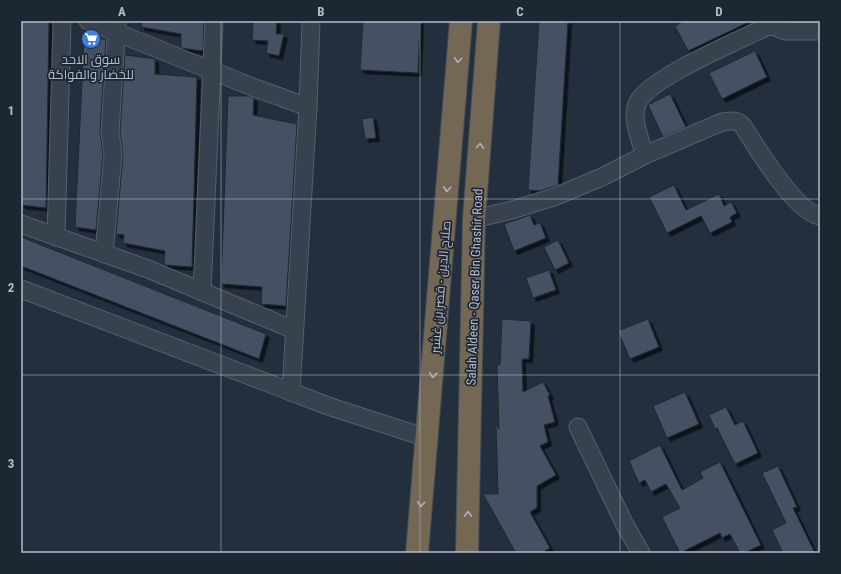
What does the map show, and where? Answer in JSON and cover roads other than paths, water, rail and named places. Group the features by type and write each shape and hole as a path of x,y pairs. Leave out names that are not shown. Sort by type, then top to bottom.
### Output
{"highway":[{"name":"صلاح الدين - قصر بن غشير","path":"417,553 428,438 461,21"},
{"name":"Salah Aldeen - Qaser Bin Ghashir Road","path":"468,553 474,218 489,21"}],"street":[{"path":"56,237 62,21"},
{"path":"88,21 117,27 211,71 308,107"},
{"path":"202,292 214,21"},
{"path":"291,392 308,107 311,21"},
{"path":"645,155 635,114 637,102 644,92 699,58 766,27 773,26 785,31 820,31"},
{"path":"104,254 113,154 110,132 117,27"},
{"path":"474,218 512,210 554,197 602,177 645,155 722,122 737,121 743,126 791,195 818,220"},
{"path":"21,224 148,269 294,330"},
{"path":"21,289 291,392 428,438"},
{"path":"578,428 625,525 641,553"}],"place":[{"name":"سوق الاحد للخضار والفواكة","path":"91,39"}]}
